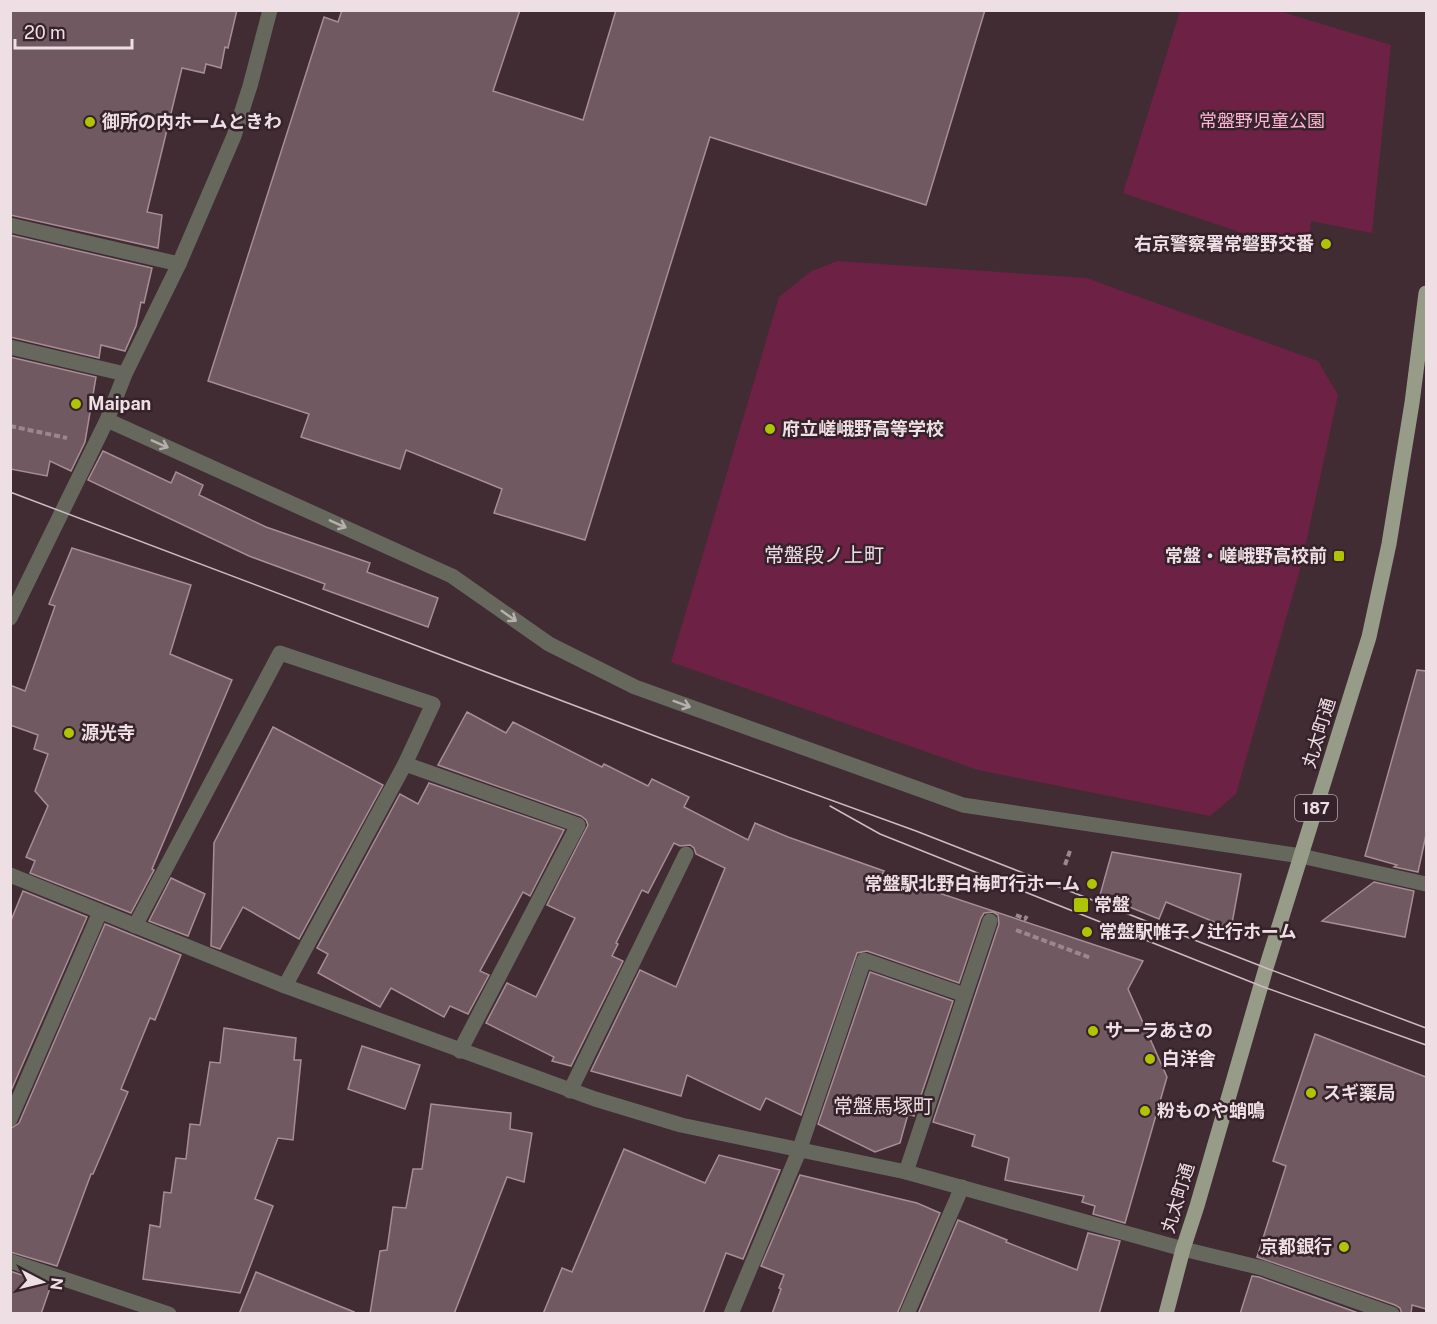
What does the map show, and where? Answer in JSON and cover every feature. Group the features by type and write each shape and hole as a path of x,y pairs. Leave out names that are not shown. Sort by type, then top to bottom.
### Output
{"main road":[{"name":"丸太町通","path":"1166,1314 1266,968 1369,637 1389,544 1413,403 1426,293"}],"street":[{"path":"10,618 107,420 125,374 179,264 234,136 270,10"},
{"path":"10,225 179,264"},
{"path":"10,347 125,374"},
{"path":"107,420 452,576 549,644 646,691 963,805 1301,856 1426,884"},
{"path":"135,926 280,653 433,704 405,764 285,986"},
{"path":"405,764 578,825 460,1051"},
{"path":"570,1091 686,854"},
{"path":"10,875 285,986 570,1091 681,1125 906,1172 1183,1250 1262,1268 1390,1313"},
{"path":"10,1119 100,912"},
{"path":"906,1172 990,921"},
{"path":"731,1314 799,1150 864,960 965,995"},
{"path":"907,1314 962,1187"},
{"path":"10,1261 169,1314"}],"path":[{"path":"10,426 94,444"},
{"path":"990,921 1091,958"}],"green space":[{"name":"常盤野児童公園","path":"1180,11 1279,11 1391,45 1372,233 1311,221 1308,255 1123,193"},
{"path":"837,261 1086,278 1318,361 1338,395 1301,566 1236,794 1210,816 978,770 671,662 779,297 810,272"}],"building":[{"path":"10,10 237,10 221,68 206,64 204,73 182,68 147,212 162,215 158,248 10,215"},
{"path":"342,10 520,10 493,91 583,120 616,10 985,10 926,205 710,137 585,540 494,513 502,489 406,450 400,469 301,437 309,414 208,381 324,17 338,22"},
{"path":"10,235 152,268 144,303 141,302 136,326 125,351 101,345 99,358 10,337"},
{"path":"10,357 96,377 85,442 71,471 50,461 47,476 10,469"},
{"path":"103,451 171,483 176,472 203,485 199,495 266,527 370,563 367,572 438,598 428,627 323,589 325,584 249,556 88,480"},
{"path":"72,548 191,585 170,654 232,680 152,869 154,870 131,913 30,873 35,861 26,857 48,806 35,791 48,754 34,749 38,735 10,725 10,685 25,691 55,606 49,604"},
{"path":"1417,670 1426,671 1426,835 1418,872 1394,867 1397,865 1365,856"},
{"path":"467,712 506,733 513,722 602,767 604,764 648,786 652,779 689,797 684,807 748,840 755,823 884,871 882,874 1143,961 1128,989 1167,1077 1125,1223 1093,1214 1095,1206 1082,1202 1084,1196 1005,1180 1009,1158 972,1146 975,1135 933,1122 999,924 998,915 993,912 984,913 981,918 959,983 867,951 857,953 801,1115 766,1098 760,1110 687,1075 681,1096 591,1071 640,970 676,987 725,868 696,854 690,845 680,846 674,843 648,893 642,890 612,956 623,961 571,1066 552,1061 554,1057 486,1023 507,983 536,997 575,918 547,905 588,825 581,816 438,765"},
{"path":"273,727 383,785 299,939 243,907 220,949 211,946 214,843"},
{"path":"429,783 564,830 530,896 523,892 480,971 489,975 468,1014 450,1006 444,1017 391,988 380,1007 318,973 328,954 317,948 400,794 418,804"},
{"path":"1112,852 1241,874 1231,929 1166,902 1159,919 1100,895"},
{"path":"171,878 205,894 188,936 149,921"},
{"path":"1374,882 1414,891 1405,937 1322,921"},
{"path":"23,891 87,917 10,1093 10,923"},
{"path":"105,924 181,955 155,1020 150,1018 121,1089 128,1092 93,1174 91,1174 57,1266 10,1252 10,1129 19,1123"},
{"path":"870,972 953,1001 914,1116 908,1114 900,1143 875,1152 818,1124"},
{"path":"224,1028 296,1038 294,1060 301,1060 293,1140 278,1138 255,1199 273,1206 240,1293 143,1279 150,1225 160,1227 164,1192 171,1193 176,1158 186,1159 190,1124 200,1125 210,1062 220,1063"},
{"path":"1315,1034 1426,1077 1426,1309 1412,1305 1411,1314 1402,1314 1400,1308 1395,1305 1257,1257 1286,1166 1273,1161"},
{"path":"362,1046 420,1065 405,1109 348,1089"},
{"path":"431,1104 511,1113 510,1129 532,1133 524,1182 507,1177 454,1314 370,1314 380,1251 387,1250 393,1207 406,1208 413,1169 422,1169"},
{"path":"624,1149 705,1183 719,1155 780,1170 743,1259 726,1253 703,1314 543,1314 562,1268 572,1272"},
{"path":"800,1175 917,1203 940,1213 897,1314 772,1314 784,1275 761,1266"},
{"path":"958,1220 1077,1270 1088,1233 1120,1241 1099,1314 918,1314"},
{"path":"10,1271 51,1285 41,1314 10,1314"},
{"path":"256,1272 354,1312 353,1314 239,1314"},
{"path":"1252,1276 1259,1277 1361,1314 1240,1314"}],"tram line":[{"path":"10,492 663,739 916,831 1426,1028"},
{"path":"830,806 880,834 1261,986 1426,1045"}],"place":[{"name":"御所の内ホームときわ","path":"90,122"},
{"name":"右京警察署常磐野交番","path":"1326,244"},
{"name":"Maipan","path":"76,404"},
{"name":"府立嵯峨野高等学校","path":"770,429"},
{"name":"常盤・嵯峨野高校前","path":"1339,556"},
{"name":"源光寺","path":"69,733"},
{"name":"常盤駅北野白梅町行ホーム","path":"1092,884"},
{"name":"常盤","path":"1081,905"},
{"name":"常盤駅帷子ノ辻行ホーム","path":"1087,932"},
{"name":"サーラあさの","path":"1093,1031"},
{"name":"白洋舎","path":"1150,1059"},
{"name":"スギ薬局","path":"1311,1093"},
{"name":"粉ものや蛸鳴","path":"1145,1111"},
{"name":"京都銀行","path":"1344,1247"}],"district":[{"name":"常盤段ノ上町","path":"824,555"},
{"name":"常盤馬塚町","path":"883,1106"}]}
